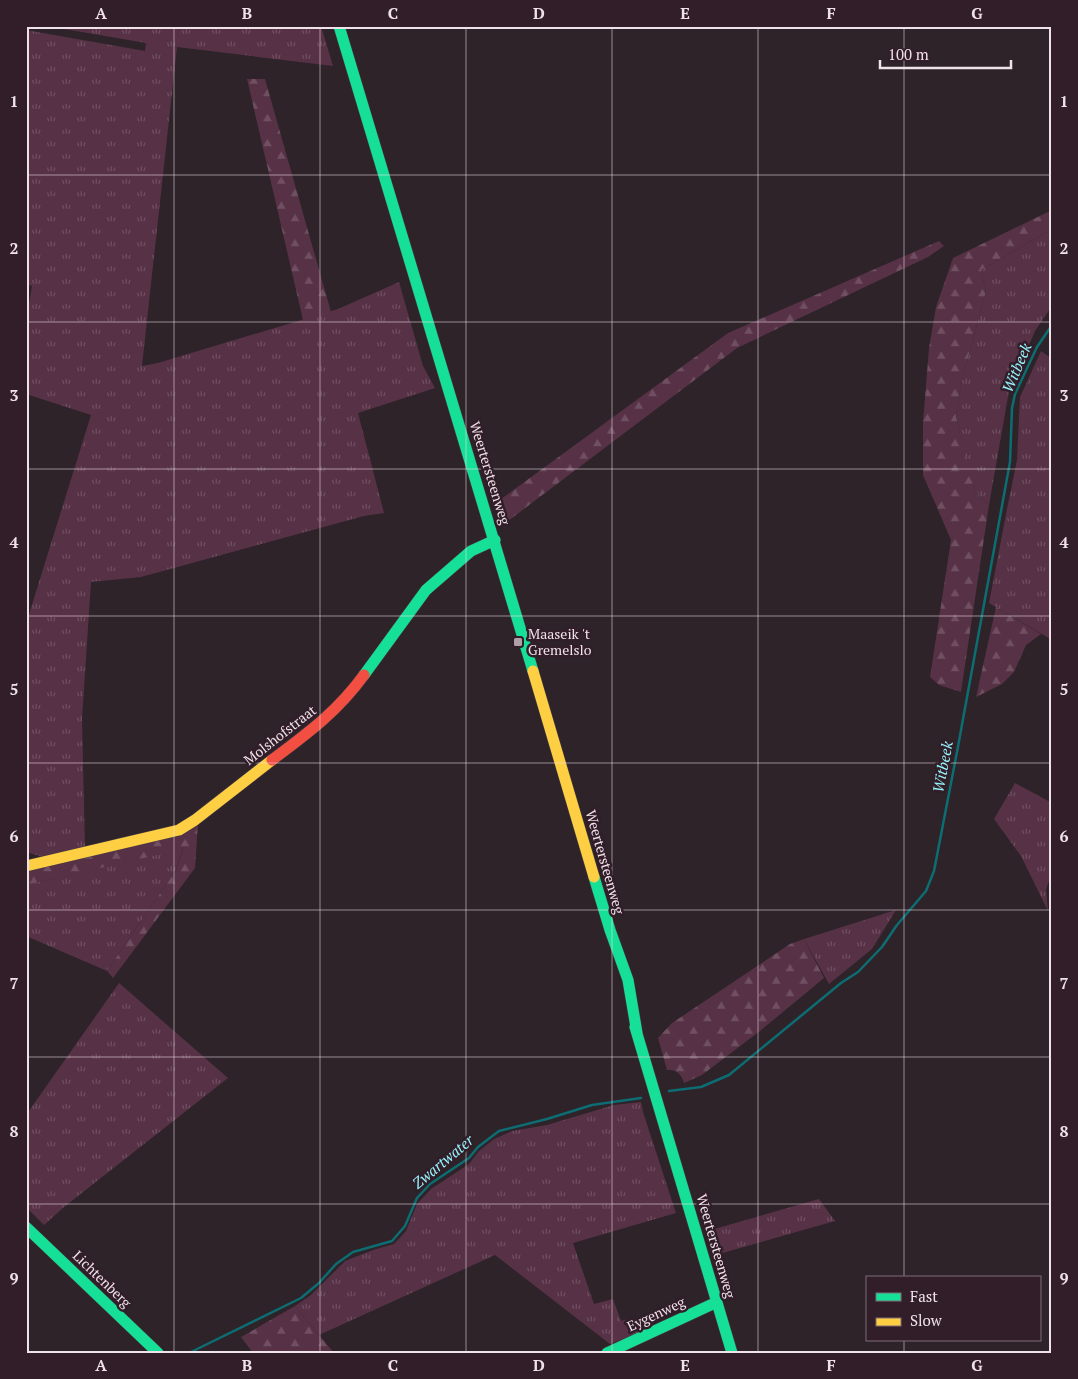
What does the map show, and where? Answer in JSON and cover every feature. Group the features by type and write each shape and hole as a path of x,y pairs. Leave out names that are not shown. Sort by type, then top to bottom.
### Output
{"main road":[{"name":"Weertersteenweg","path":"339,26 450,391 610,930 631,990 638,1033 732,1353"},
{"name":"Molshofstraat","path":"26,866 157,836 179,830 195,820 325,720 349,696 426,590 472,551 494,540"},
{"name":"Lichtenberg","path":"26,1226 158,1353"},
{"name":"Eygenweg","path":"607,1353 717,1302"}],"green space":[{"path":"47,26 321,26 333,66 177,47 142,366 158,363 338,309 399,282 423,366 435,388 358,413 384,513 364,516 141,577 91,582 82,719 85,848 43,857 26,852 26,624 91,415 26,394 26,320 32,286 26,284 26,223 28,216 26,215 26,30 145,51 146,43"},
{"path":"247,79 265,79 331,312 303,320"},
{"path":"1052,210 1052,229 981,270 986,291 962,380 956,416 975,491 989,505 961,692 939,685 930,677 951,540 923,475 923,422 929,348 936,307 953,258"},
{"path":"1052,229 1052,306 1035,331 1009,391 989,505 975,491 966,464 956,415 962,380 986,291 981,270"},
{"path":"939,241 944,246 928,257 737,348 504,524 497,502 728,333"},
{"path":"1041,351 1052,359 1052,640 989,603 1017,460 1020,397"},
{"path":"996,607 1041,634 1026,645 1014,672 1002,684 976,697"},
{"path":"1015,783 1052,803 1052,873 1046,889 1048,911 1021,856 994,819"},
{"path":"198,823 195,868 113,978 107,971 176,870 183,849 26,885 26,870"},
{"path":"183,848 176,870 107,971 26,936 26,885"},
{"path":"896,910 872,949 829,984 804,939"},
{"path":"804,939 824,978 760,1031 702,1075 684,1083 679,1073 674,1070 667,1070 658,1038 672,1023 790,944"},
{"path":"119,983 228,1078 64,1207 44,1225 26,1207 26,1115"},
{"path":"641,1102 676,1213 573,1243 594,1304 613,1299 621,1321 634,1318 639,1333 610,1344 495,1255 319,1335 295,1306 311,1295 345,1261 394,1244 406,1231 417,1204 431,1189 469,1164 479,1151 494,1139 512,1131 547,1125 614,1105"},
{"path":"819,1199 835,1221 719,1254 711,1230"},
{"path":"295,1306 334,1353 253,1353 241,1337"}],"waterway":[{"name":"Witbeek","path":"669,1091 701,1087 729,1075 841,983 858,972 882,947 897,925 926,891 934,871 1010,462 1012,408 1015,394 1037,347 1052,325"},
{"name":"Zwartwater","path":"189,1353 301,1298 319,1283 336,1264 353,1252 392,1241 405,1226 417,1198 430,1184 469,1158 478,1147 499,1131 592,1105 641,1098"}],"traffic: fast":[{"path":"339,26 533,671"},
{"path":"364,675 426,590 471,551 495,540"},
{"path":"594,877 628,980 637,1033"},
{"path":"635,1027 732,1353"},
{"path":"26,1227 158,1353"},
{"path":"607,1353 717,1302"}],"traffic: slow":[{"path":"533,671 594,877"},
{"path":"26,866 179,830 195,820 272,760"}],"traffic: jam":[{"path":"272,760 333,711 364,675"}],"place":[{"name":"Maaseik 't Gremelslo","path":"518,642"}]}
